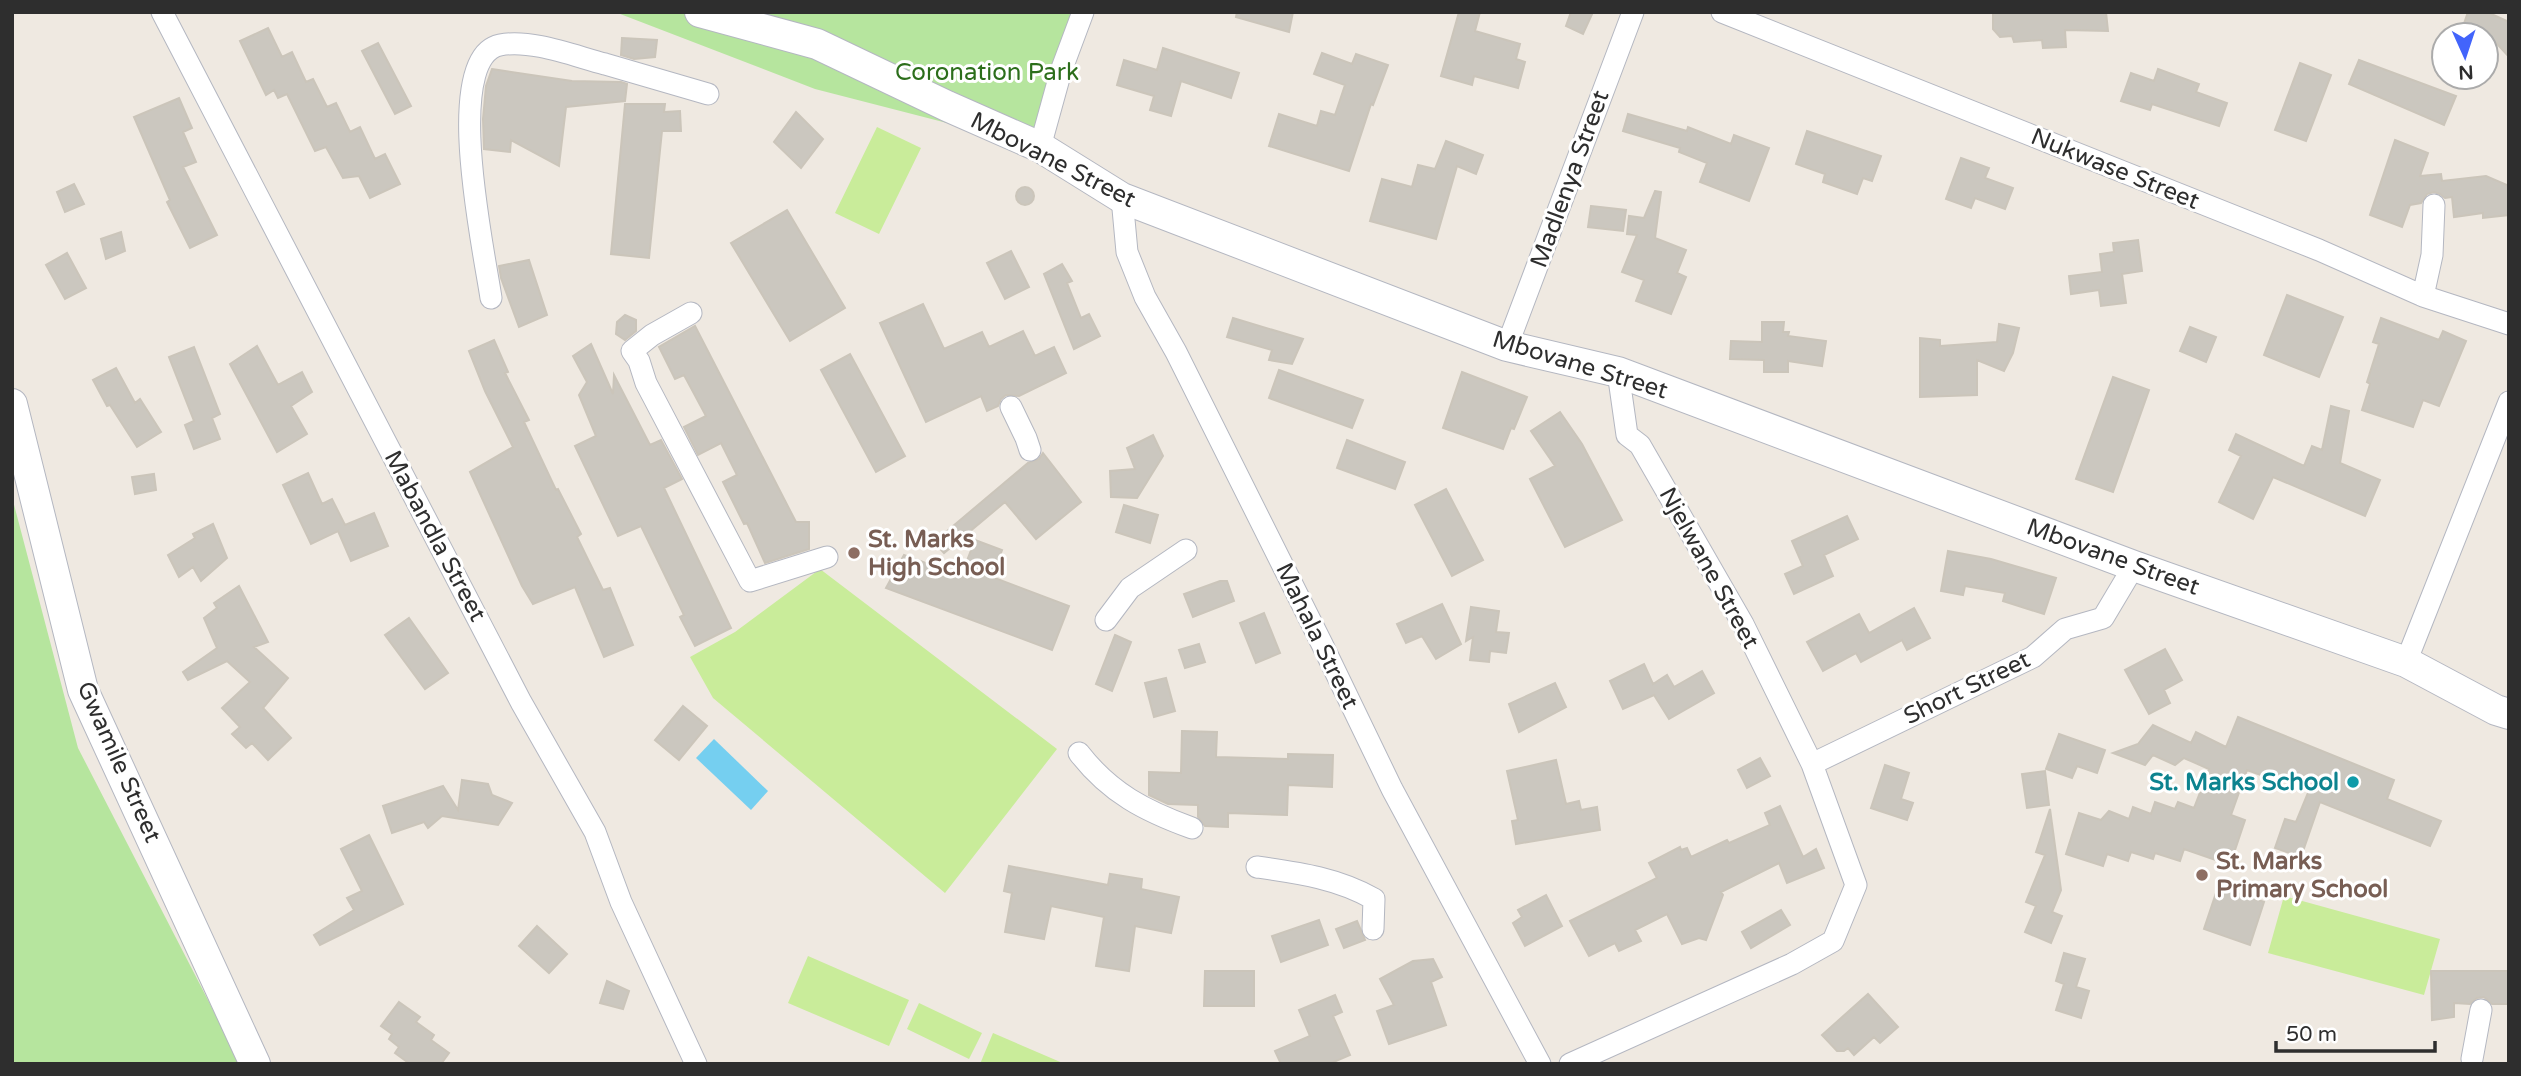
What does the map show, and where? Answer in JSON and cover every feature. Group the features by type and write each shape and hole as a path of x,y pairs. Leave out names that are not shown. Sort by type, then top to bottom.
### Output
{"street":[{"name":"Mabandla Street","path":"162,12 521,702 595,831 621,902 696,1064"},
{"name":"Mbovane Street","path":"700,12 817,44 1040,147 1122,198 1507,346 1618,372 2134,566 2406,662 2509,714"},
{"path":"1040,147 1061,71 1083,12"},
{"name":"Madlenya Street","path":"1507,346 1633,12"},
{"name":"Nukwase Street","path":"1722,12 2319,250 2423,296 2509,324"},
{"path":"491,298 470,149 471,86 477,66 487,50 501,45 539,47 708,94"},
{"name":"Mahala Street","path":"1122,198 1127,252 1145,297 1188,376 1402,808 1540,1064"},
{"path":"2423,296 2432,255 2434,205"},
{"path":"691,313 652,335 632,351 750,582 827,557"},
{"name":"Njelwane Street","path":"1570,1064 1792,964 1833,941 1856,886 1812,764 1743,624 1640,445 1627,435 1618,372"},
{"path":"2406,662 2509,402"},
{"name":"Gwamile Street","path":"12,404 83,690 255,1064"},
{"path":"1011,407 1030,450"},
{"path":"1106,620 1130,588 1186,551"},
{"name":"Short Street","path":"1812,764 2034,657 2065,629 2103,618 2134,566"},
{"path":"1079,753 1096,776 1127,798 1163,818 1192,828"},
{"path":"1257,867 1321,876 1354,888 1374,899 1373,929"},
{"path":"2472,1059 2481,1010"}],"green space":[{"name":"Coronation Park","path":"615,12 1074,12 1040,147 815,89"},
{"path":"877,127 921,148 879,234 835,213"},
{"path":"12,497 78,748 241,1064 12,1064"},
{"path":"820,569 1057,749 945,893 713,698 690,657 735,632"},
{"path":"2284,896 2440,939 2424,995 2268,953"},
{"path":"808,956 909,1000 889,1046 788,1003"},
{"path":"919,1003 982,1033 969,1059 907,1029"},
{"path":"993,1033 1065,1064 980,1064"}],"water":[{"path":"714,739 768,791 751,810 696,758"}],"building":[{"path":"1237,12 1293,12 1289,32 1236,17"},
{"path":"1459,12 1480,12 1475,31 1520,44 1516,59 1525,62 1518,88 1474,76 1472,85 1441,76"},
{"path":"1571,12 1593,12 1583,34 1566,26"},
{"path":"1993,12 2106,12 2108,31 2065,30 2066,47 2043,48 2042,40 2014,42 2012,36 2000,37 1993,29"},
{"path":"2468,12 2487,12 2509,22 2509,57 2500,47 2500,21 2465,21"},
{"path":"268,28 282,57 292,52 306,82 313,79 327,107 336,103 350,132 360,127 375,159 385,154 400,184 370,198 359,176 343,178 326,147 315,151 287,94 278,98 274,90 266,95 240,41"},
{"path":"622,38 657,40 655,57 634,59 621,55"},
{"path":"378,43 411,106 395,114 362,51"},
{"path":"1163,48 1239,73 1231,98 1181,81 1171,116 1150,110 1154,96 1117,85 1124,60 1157,70"},
{"path":"1322,53 1352,64 1356,54 1388,65 1373,105 1371,104 1349,171 1269,146 1279,114 1317,126 1321,111 1335,115 1345,85 1314,74"},
{"path":"2359,60 2430,86 2430,91 2443,91 2456,96 2444,125 2349,84"},
{"path":"2300,63 2331,75 2306,141 2275,130"},
{"path":"492,69 572,81 621,82 627,84 625,101 566,107 559,166 511,140 510,152 484,149 486,86"},
{"path":"2158,69 2199,84 2196,92 2227,103 2219,126 2152,104 2150,110 2121,101 2131,73 2154,81"},
{"path":"179,98 192,128 183,132 196,162 183,167 217,235 190,248 167,202 170,200 134,117"},
{"path":"625,104 665,104 664,112 680,111 681,131 662,131 649,258 611,254"},
{"path":"796,112 823,139 801,168 774,142"},
{"path":"1628,114 1687,131 1688,127 1731,144 1734,135 1769,148 1749,201 1700,182 1707,163 1679,152 1680,148 1623,131"},
{"path":"1807,131 1881,156 1872,181 1863,178 1857,194 1823,182 1825,174 1796,164"},
{"path":"2395,140 2428,153 2420,176 2441,174 2442,181 2486,176 2509,186 2509,215 2483,218 2483,213 2454,217 2452,197 2445,198 2434,192 2427,194 2421,203 2410,205 2402,227 2370,215"},
{"path":"1446,141 1483,155 1476,174 1457,166 1436,239 1370,221 1382,179 1412,187 1418,165 1435,169"},
{"path":"1961,158 1989,168 1985,178 2013,188 2005,209 1975,198 1971,208 1946,199"},
{"path":"74,184 84,204 65,212 57,192"},
{"path":"1025,187 1031,190 1034,196 1031,202 1025,205 1019,202 1016,196 1019,190"},
{"path":"1655,191 1661,192 1655,238 1686,250 1677,273 1686,277 1671,314 1636,301 1644,280 1622,272 1637,235 1627,234 1629,216 1644,218"},
{"path":"1591,206 1626,210 1623,231 1588,227"},
{"path":"787,210 845,308 790,341 731,243"},
{"path":"121,232 125,251 106,259 101,239"},
{"path":"2138,240 2142,271 2122,274 2126,303 2101,306 2099,290 2071,294 2069,276 2102,272 2100,254 2114,252 2113,243"},
{"path":"1011,251 1029,287 1005,299 987,263"},
{"path":"67,253 86,288 65,299 46,265"},
{"path":"529,260 547,315 519,327 499,266"},
{"path":"1062,264 1072,281 1067,283 1081,318 1089,314 1100,336 1074,349 1044,274"},
{"path":"2287,295 2343,317 2319,377 2264,355"},
{"path":"923,304 944,349 982,332 989,347 1023,331 1035,356 1054,347 1066,373 1019,396 1006,395 998,406 987,411 981,396 926,422 880,323"},
{"path":"625,315 636,320 636,331 625,340 616,334 617,322"},
{"path":"1233,318 1303,339 1292,364 1269,360 1272,350 1227,337"},
{"path":"2381,318 2439,340 2443,331 2466,341 2439,406 2423,400 2413,427 2362,410 2370,384 2367,382 2379,344 2373,342"},
{"path":"1762,322 1784,322 1783,332 1789,332 1788,336 1826,341 1822,366 1788,361 1788,372 1764,372 1764,360 1730,359 1731,341 1762,342"},
{"path":"1999,324 2019,328 2013,353 2004,371 1977,360 1977,395 1920,397 1920,338 1940,340 1940,346 1997,342"},
{"path":"695,326 796,522 809,522 809,549 765,563 747,523 744,524 723,482 737,475 721,443 698,455 684,427 706,416 684,375 675,379 659,347"},
{"path":"2190,327 2216,337 2206,362 2180,351"},
{"path":"494,340 508,372 505,373 529,420 524,422 556,490 558,489 581,534 577,537 603,590 610,588 633,645 604,657 575,587 533,604 522,586 470,472 513,447 485,391 469,351"},
{"path":"591,344 613,394 614,375 650,445 661,440 682,479 664,488 731,628 695,646 680,617 684,615 641,526 618,536 575,446 596,436 579,395 587,382 573,356"},
{"path":"257,346 278,385 302,372 312,392 291,406 307,434 277,452 230,364"},
{"path":"194,347 220,414 212,418 220,439 194,449 185,425 194,421 169,357"},
{"path":"850,354 905,456 876,472 821,370"},
{"path":"116,368 135,403 140,399 161,432 137,447 110,405 107,406 93,380"},
{"path":"1279,370 1363,400 1352,428 1269,398"},
{"path":"1462,372 1527,397 1503,449 1443,428"},
{"path":"2113,377 2149,390 2113,492 2076,479"},
{"path":"2331,406 2349,411 2340,463 2380,480 2365,516 2273,477 2253,519 2219,502 2241,456 2229,450 2236,434 2304,466 2312,446 2322,450"},
{"path":"1560,412 1582,444 1622,520 1565,547 1530,479 1555,466 1531,431"},
{"path":"1153,435 1163,456 1137,498 1111,497 1110,471 1135,469 1127,448"},
{"path":"1347,440 1405,462 1395,489 1337,468"},
{"path":"1043,453 1081,502 1036,539 1005,502 944,553 934,542 1028,463 1039,459"},
{"path":"308,473 322,504 332,499 345,525 374,513 388,546 351,561 338,531 311,544 283,485"},
{"path":"154,474 156,490 135,494 132,477"},
{"path":"1446,489 1483,560 1452,576 1415,505"},
{"path":"1124,505 1158,515 1150,543 1116,532"},
{"path":"1847,516 1858,539 1824,555 1833,576 1794,594 1785,574 1803,566 1792,541"},
{"path":"213,524 227,558 201,581 193,567 179,577 168,555 195,538 193,534"},
{"path":"975,540 1002,550 992,577 1069,606 1052,650 886,588 904,555 961,576"},
{"path":"1948,551 1991,559 2056,578 2044,614 2003,601 2005,593 1965,586 1963,595 1941,591"},
{"path":"1227,581 1234,601 1193,617 1184,594"},
{"path":"239,586 268,642 254,647 288,678 263,708 291,738 268,760 252,743 246,748 232,734 240,727 222,708 250,682 227,661 188,680 183,672 217,648 204,618 217,608 214,603"},
{"path":"1442,604 1461,644 1436,659 1422,636 1406,643 1397,624"},
{"path":"1471,607 1499,611 1496,632 1509,633 1506,653 1490,651 1489,662 1470,660 1473,637 1466,641"},
{"path":"1914,608 1930,638 1907,650 1902,640 1861,662 1856,653 1823,671 1807,642 1859,614 1869,633"},
{"path":"1264,613 1280,653 1256,663 1240,623"},
{"path":"409,618 448,673 425,689 385,635"},
{"path":"1115,635 1131,642 1112,691 1096,684"},
{"path":"1199,644 1205,662 1185,668 1179,650"},
{"path":"2165,649 2182,680 2164,690 2170,703 2149,714 2125,670"},
{"path":"1644,664 1653,684 1667,675 1674,687 1702,671 1714,693 1669,719 1654,695 1623,709 1610,681"},
{"path":"1166,678 1175,711 1154,717 1145,683"},
{"path":"1555,683 1566,707 1519,732 1509,704"},
{"path":"683,706 707,726 679,760 655,740"},
{"path":"2238,717 2394,780 2387,799 2441,821 2430,846 2320,802 2301,857 2275,848 2285,819 2296,822 2310,788 2271,773 2269,778 2247,770 2231,815 2245,820 2230,865 2184,849 2180,861 2155,853 2153,859 2131,852 2128,861 2107,854 2103,866 2066,854 2079,813 2101,820 2109,811 2129,819 2133,807 2151,814 2155,802 2175,809 2178,802 2194,808 2209,769 2184,758 2175,765 2153,755 2145,765 2113,753 2138,744 2153,725 2191,743 2196,732 2226,747"},
{"path":"1182,731 1217,732 1216,757 1288,759 1288,754 1333,755 1332,787 1288,785 1287,815 1228,813 1228,827 1205,826 1198,817 1198,805 1168,804 1149,795 1149,772 1181,773"},
{"path":"2059,734 2105,750 2097,773 2077,766 2072,778 2046,769"},
{"path":"1760,758 1770,776 1747,788 1738,770"},
{"path":"1556,760 1566,804 1579,801 1581,810 1597,807 1600,830 1516,844 1512,821 1518,820 1507,771"},
{"path":"1885,765 1909,773 1901,799 1913,803 1907,820 1871,808"},
{"path":"2045,771 2049,805 2027,808 2022,774"},
{"path":"462,780 488,784 492,795 512,803 498,825 442,816 428,828 424,822 392,833 383,806 443,786 458,810"},
{"path":"1780,806 1803,857 1816,849 1824,868 1787,883 1779,863 1721,892 1723,895 1706,940 1699,938 1682,944 1667,914 1635,930 1641,941 1619,951 1615,943 1589,956 1570,921 1657,878 1649,863 1680,847 1681,850 1687,848 1691,857 1727,840 1729,843 1770,825 1765,813"},
{"path":"2050,809 2061,890 2052,912 2062,916 2051,943 2025,932 2036,906 2026,902 2045,855 2036,852"},
{"path":"369,835 403,904 320,945 314,935 354,910 347,898 362,891 341,849"},
{"path":"1009,866 1108,885 1110,874 1142,879 1141,889 1179,897 1171,933 1135,926 1129,971 1096,966 1104,917 1051,906 1044,939 1005,932 1012,893 1004,891"},
{"path":"2218,887 2264,902 2250,945 2204,929"},
{"path":"1546,895 1562,926 1525,946 1513,923 1522,917 1518,910"},
{"path":"1781,910 1790,925 1751,948 1742,932"},
{"path":"1319,920 1328,945 1281,962 1272,936"},
{"path":"1357,921 1365,940 1344,948 1336,929"},
{"path":"537,926 567,954 549,973 519,946"},
{"path":"2064,953 2085,959 2076,987 2089,991 2081,1018 2056,1010 2064,984 2056,981"},
{"path":"1433,959 1442,977 1431,982 1446,1025 1389,1044 1377,1011 1394,1005 1380,979 1413,961"},
{"path":"1205,971 1254,971 1254,1006 1204,1006"},
{"path":"2431,971 2509,971 2509,1004 2492,1004 2484,997 2477,998 2470,1004 2454,1003 2454,1017 2432,1020"},
{"path":"607,981 629,991 623,1009 600,1003"},
{"path":"1868,994 1898,1027 1880,1043 1874,1037 1854,1055 1848,1048 1837,1051 1822,1035"},
{"path":"1335,995 1342,1012 1333,1016 1350,1055 1329,1064 1281,1064 1275,1051 1310,1036 1299,1010"},
{"path":"399,1002 420,1017 416,1022 434,1035 431,1040 449,1053 441,1064 410,1064 395,1053 399,1047 389,1039 392,1034 381,1026"}],"place":[{"name":"St. Marks High School","path":"854,553"},
{"name":"St. Marks School","path":"2353,782"},
{"name":"St. Marks Primary School","path":"2202,875"}]}
